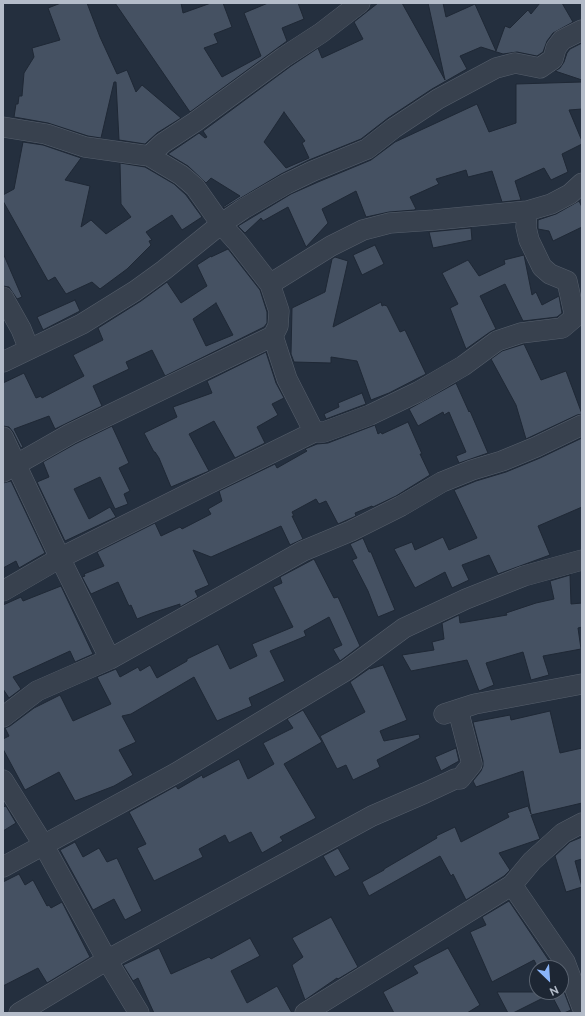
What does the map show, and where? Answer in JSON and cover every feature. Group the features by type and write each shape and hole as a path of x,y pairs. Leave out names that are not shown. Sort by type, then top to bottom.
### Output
{"street":[{"path":"149,156 163,143 321,33 360,3"},
{"path":"3,362 82,324 135,291 242,208 313,171 367,149 394,128 438,99 496,68 515,63 540,68 553,59 556,48 562,40 582,30"},
{"path":"3,127 46,134 85,147 149,156 181,175 195,187 221,224 238,242 270,284 279,311 278,326 273,336 70,434 10,468"},
{"path":"270,284 331,246 363,230 390,223 528,211 551,204 570,194 582,183"},
{"path":"3,591 60,558 314,432 324,432 370,415 418,392 464,366 497,341 521,333 562,328 575,317 567,281 550,274 542,267 526,227 528,211"},
{"path":"3,296 21,329 29,349"},
{"path":"273,336 287,379 314,432"},
{"path":"3,717 37,691 110,659 303,551 351,531 401,506 442,482 509,458 582,425"},
{"path":"3,437 10,468 60,558 110,659"},
{"path":"3,867 43,844 176,774 347,670 404,628 466,599 524,576 582,560"},
{"path":"19,1013 107,960 372,816 425,794 455,779 460,779 472,764 451,712 475,704 582,684"},
{"path":"3,780 43,844 107,960 139,1013"},
{"path":"305,1013 512,885 532,861 563,833 582,823"},
{"path":"512,885 574,960 582,1008 574,1013"}],"building":[{"path":"61,3 87,3 100,37 117,74 127,70 136,92 142,85 181,118 157,133 145,144 119,140 116,82 114,82 101,138 88,136 48,123 14,117 19,96 22,96 24,73 34,57 32,48 60,40 48,8"},
{"path":"115,3 181,3 183,13 211,3 223,3 232,27 214,34 218,43 204,48 222,77 261,56 244,13 268,3 298,3 304,19 282,28 287,41 190,112"},
{"path":"378,3 402,3 445,80 428,3 443,3 446,17 475,4 496,51 505,26 510,28 528,10 531,14 540,3 562,3 573,22 553,33 547,41 543,52 537,56 517,52 503,54 481,47 460,56 467,69 432,89 388,118 361,139 309,160 281,174 224,208 223,207 240,196 211,178 206,183 188,166 168,154 199,133 205,138 207,137 203,131 291,66 318,48 322,58 363,39 354,22","holes":["284,112 305,141 302,143 309,158 286,168 264,142"]},
{"path":"582,43 582,80 555,71 560,68 570,49"},
{"path":"582,82 582,109 569,110 582,144 562,154 568,172 551,180 544,168 515,181 521,200 502,202 492,171 468,177 466,170 436,179 439,184 410,197 416,209 414,210 389,212 366,217 356,191 322,209 328,223 306,247 288,207 263,221 261,218 245,233 238,226 291,194 371,160 395,142 477,104 489,132 516,123 516,84"},
{"path":"23,142 43,145 81,158 65,180 90,186 81,227 91,220 106,234 131,217 121,204 120,163 145,167 174,184 186,195 202,217 182,230 172,215 146,232 152,240 149,241 151,245 127,269 100,289 92,282 66,294 55,277 48,281 3,201 3,195 14,189"},
{"path":"579,201 582,207 582,227 553,241 549,231 538,229 538,220 556,214"},
{"path":"471,228 472,240 433,248 429,232"},
{"path":"375,245 384,264 362,275 353,255"},
{"path":"228,249 260,290 267,312 267,323 264,327 165,376 152,350 126,362 129,369 93,386 102,406 55,429 49,416 14,429 23,447 21,448 9,427 3,426 3,383 24,373 36,398 41,396 42,398 84,376 73,355 103,340 98,328 141,301 167,282 181,303 207,286 197,265","holes":["216,303 233,335 206,346 193,319"]},
{"path":"3,253 22,297 17,299 9,287 3,286"},
{"path":"524,255 532,295 536,292 542,305 559,296 562,313 557,317 523,321 505,284 480,296 496,329 466,349 450,308 458,304 442,273 468,260 479,276 505,264 504,260"},
{"path":"335,257 348,261 333,327 381,302 382,306 387,306 400,332 405,330 426,374 389,393 371,400 357,361 331,357 331,363 294,362 291,354 292,308 325,292 332,259"},
{"path":"75,300 80,311 43,330 37,317"},
{"path":"524,344 541,380 566,371 582,414 526,439 516,405 491,359 502,351"},
{"path":"266,352 276,383 284,398 272,404 278,415 257,427 265,443 235,458 214,421 189,434 209,471 171,487 159,458 154,452 144,433 177,417 173,407 212,393 207,381"},
{"path":"456,383 488,453 459,463 456,456 466,452 449,412 444,415 443,412 418,426 409,409"},
{"path":"362,393 366,404 326,419 324,414 339,407 338,403"},
{"path":"408,422 430,475 396,496 373,507 372,506 355,513 356,516 338,524 326,501 319,504 316,499 292,512 294,516 292,516 303,539 290,545 281,526 211,557 193,550 209,585 195,591 198,597 180,607 180,604 137,619 118,582 91,594 82,577 85,576 84,574 104,566 97,552 155,523 161,536 180,527 182,529 211,514 208,509 222,501 219,491 275,464 277,468 307,451 305,449 317,444 328,443 375,425 378,434 381,432 382,434"},
{"path":"112,426 129,463 119,468 130,491 124,494 128,504 115,509 100,477 74,489 89,519 110,507 116,517 65,541 37,482 49,477 43,462"},
{"path":"582,438 582,507 538,526 550,555 498,574 489,555 462,565 469,580 452,588 445,572 415,588 394,549 412,542 415,550 443,537 449,550 477,538 454,490 476,481 506,472"},
{"path":"11,481 45,553 19,568 16,561 3,568 3,483"},
{"path":"363,538 369,552 371,552 395,610 378,617 368,591 352,560 357,558 350,544"},
{"path":"314,559 334,598 338,597 360,646 340,661 333,649 342,645 329,617 304,631 306,636 270,651 285,681 249,698 252,706 217,721 194,677 131,714 122,716 136,742 119,750 133,775 114,786 75,801 59,772 25,790 3,749 3,739 9,736 5,728 34,708 60,695 73,721 111,704 97,677 116,669 120,677 138,667 140,671 150,665 157,678 187,661 187,659 218,644 230,669 257,656 252,644 293,627 273,587 282,583 280,577"},
{"path":"570,575 571,604 582,603 582,627 578,628 581,649 543,656 549,675 531,680 523,652 486,663 494,685 479,691 467,660 411,671 402,655 434,650 432,642 444,639 442,623 459,615 460,623 507,615 506,613 554,599 550,581"},
{"path":"61,586 93,654 75,662 70,651 13,677 21,689 9,698 3,689 3,605 21,597 23,601"},
{"path":"383,665 407,720 380,731 384,741 419,734 420,738 377,760 380,767 353,780 346,765 337,769 320,736 365,712 350,682 370,668"},
{"path":"303,710 322,742 284,764 316,818 280,837 283,841 262,853 251,832 229,843 225,835 199,849 203,857 154,881 137,848 146,844 129,812 176,786 178,789 202,775 203,778 239,759 248,779 274,764 263,743 293,728 287,719"},
{"path":"550,711 560,753 582,748 582,803 531,815 540,839 499,853 510,870 504,876 466,900 453,874 451,876 440,856 369,896 362,882 437,838 436,836 455,827 461,842 509,817 507,813 528,806 531,814 523,771 476,787 473,781 481,771 483,761 473,722 510,715 511,720"},
{"path":"456,748 459,761 441,771 435,757"},
{"path":"6,806 16,823 3,831 3,807"},
{"path":"582,837 582,859 575,861 582,887 566,892 555,856 570,842"},
{"path":"75,842 83,857 99,848 107,862 117,858 142,911 125,920 114,899 93,910 60,850"},
{"path":"338,848 350,869 335,877 323,856"},
{"path":"19,874 25,885 33,880 47,906 49,905 51,908 62,902 90,957 47,983 38,968 3,986 3,882"},
{"path":"509,901 549,960 529,960 529,963 492,982 470,932 486,925 482,917"},
{"path":"331,917 358,967 338,979 337,978 305,1000 292,965 303,957 292,938"},
{"path":"250,938 260,956 231,971 247,1003 277,986 292,1013 154,1013 138,978 133,981 123,965 159,948 171,974 209,957 211,959"},
{"path":"448,948 480,1005 467,1013 394,1013 383,992 418,973 413,966"},
{"path":"497,992 529,992 529,1000 539,1000 513,1013 508,1013"},
{"path":"554,1000 567,1000 571,1010 561,1013"}]}
